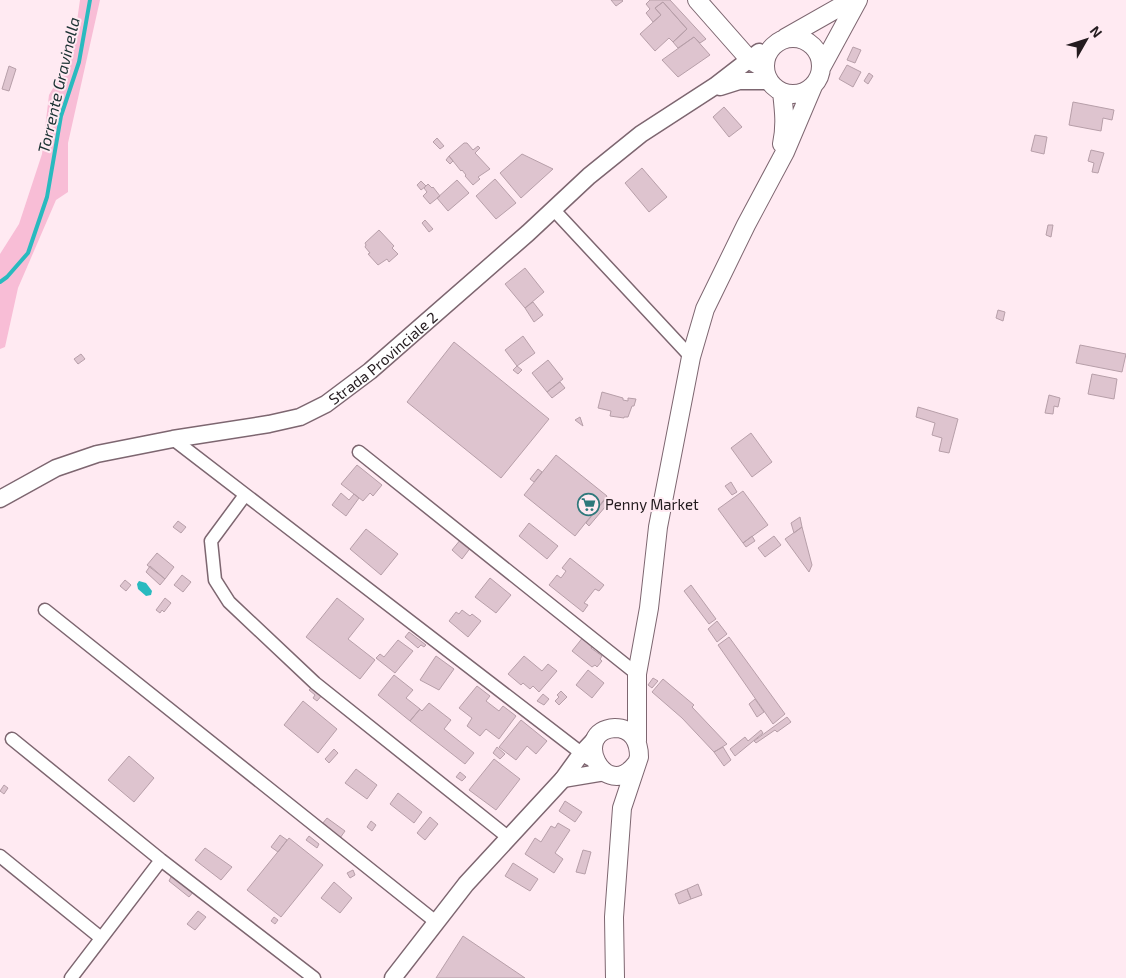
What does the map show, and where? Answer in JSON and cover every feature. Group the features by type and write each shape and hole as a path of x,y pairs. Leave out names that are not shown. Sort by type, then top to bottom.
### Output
{"main road":[{"path":"615,978 614,917 622,808 639,756 636,700 637,674 649,608 658,527 691,357 705,309 777,167 820,74 821,68 820,58 816,50 810,43 802,39 793,38 766,49 746,48 734,40 697,0"},
{"path":"766,49 852,0"},
{"path":"821,68 858,0"},
{"path":"766,49 772,81 790,94 799,94 813,86"},
{"path":"766,49 772,81 785,115 784,132 777,167"},
{"path":"622,808 605,770 592,752 594,744 636,700"},
{"path":"604,733 618,728 626,730 637,741"},
{"path":"605,770 626,772 636,764"}],"street":[{"path":"704,93 766,49"},
{"path":"704,93 739,80 772,81"},
{"name":"Strada Provinciale 2","path":"0,499 56,468 97,454 173,439 269,424 300,417 326,404 370,371 589,176 641,134 704,93"},
{"path":"553,209 691,357"},
{"path":"173,439 581,754 605,770"},
{"path":"359,452 637,674"},
{"path":"246,495 212,541 215,580 228,602 315,683 509,838"},
{"path":"45,610 436,922"},
{"path":"393,978 466,884 563,779 581,754 604,733"},
{"path":"12,739 161,860 314,978"},
{"path":"563,779 605,770"},
{"path":"0,856 101,938"},
{"path":"71,978 161,860"}],"shaded area":[{"path":"80,0 100,0 68,143 68,192 56,200 18,288 5,347 0,349 0,254 19,224 42,154 49,95 72,56"}],"water":[{"path":"139,581 146,583 152,591 151,595 146,596 138,589 137,584"}],"building":[{"path":"611,0 622,0 623,1 616,6"},
{"path":"650,0 670,0 706,39 700,43 694,37 678,48 673,42 687,29 663,2 655,8 661,15 653,22 646,13 650,9 646,4"},
{"path":"663,2 687,29 673,42 669,38 655,51 640,34 661,15 655,8"},
{"path":"694,37 710,55 678,77 662,60"},
{"path":"853,47 861,50 855,63 847,60"},
{"path":"847,65 861,72 853,87 839,79"},
{"path":"9,66 16,69 9,91 2,89"},
{"path":"869,73 873,76 868,84 864,81"},
{"path":"1073,102 1114,110 1112,120 1103,118 1101,131 1069,125"},
{"path":"724,107 742,127 729,137 713,117"},
{"path":"1035,135 1047,137 1044,154 1031,151"},
{"path":"437,138 444,146 440,149 433,142"},
{"path":"464,143 467,143 473,150 478,146 480,148 475,153 490,169 478,177 480,179 473,185 449,156"},
{"path":"1091,150 1104,153 1098,173 1092,172 1094,163 1088,161"},
{"path":"522,154 553,169 521,198 500,173"},
{"path":"449,156 453,161 450,164 446,160"},
{"path":"642,168 667,197 649,212 625,183"},
{"path":"495,179 516,203 496,219 476,196"},
{"path":"457,180 469,193 448,211 437,198"},
{"path":"421,181 426,186 421,190 417,185"},
{"path":"428,184 440,196 430,204 423,196 427,192 424,188"},
{"path":"425,220 433,229 429,232 422,223"},
{"path":"1048,225 1053,225 1051,237 1046,235"},
{"path":"379,230 394,246 392,248 398,254 389,262 387,259 378,265 368,254 370,253 365,247 365,243"},
{"path":"525,268 544,292 525,308 505,284"},
{"path":"533,302 543,315 534,322 525,308"},
{"path":"998,310 1005,312 1003,321 996,318"},
{"path":"523,336 535,353 517,366 505,350"},
{"path":"454,342 549,419 501,478 407,402"},
{"path":"1080,345 1126,354 1122,372 1076,363"},
{"path":"81,354 85,359 78,364 74,359"},
{"path":"548,360 563,379 547,392 532,373"},
{"path":"517,366 522,370 518,374 513,370"},
{"path":"1092,374 1117,379 1114,399 1088,394"},
{"path":"560,382 565,388 552,398 547,392"},
{"path":"602,392 623,398 623,400 628,401 628,398 636,399 628,417 610,416 611,411 598,408"},
{"path":"1049,395 1060,398 1058,407 1054,406 1053,414 1045,413"},
{"path":"918,407 958,419 949,453 939,451 942,438 932,435 935,423 916,417"},
{"path":"580,417 583,426 575,420"},
{"path":"751,433 772,462 752,477 731,448"},
{"path":"556,455 607,496 575,536 524,495"},
{"path":"357,465 382,485 373,496 370,493 363,501 341,484"},
{"path":"538,469 542,472 534,482 530,479"},
{"path":"731,482 737,492 732,495 725,486"},
{"path":"743,491 768,525 743,543 718,509"},
{"path":"341,493 349,500 354,494 359,498 346,516 332,505"},
{"path":"607,497 611,500 589,526 586,523"},
{"path":"800,517 802,527 794,533 791,523"},
{"path":"178,521 186,527 181,533 173,527"},
{"path":"529,523 558,546 547,559 519,536"},
{"path":"802,527 812,565 809,572 785,539"},
{"path":"366,529 398,554 381,575 350,549"},
{"path":"752,536 755,541 746,547 743,543"},
{"path":"774,536 781,545 765,557 758,548"},
{"path":"461,539 471,547 462,559 452,550"},
{"path":"157,553 174,567 165,579 147,565"},
{"path":"570,558 604,585 599,591 595,589 584,603 588,605 583,612 549,585 557,575 561,578 566,571 562,568"},
{"path":"150,566 165,579 160,585 146,572"},
{"path":"182,575 191,582 183,592 174,585"},
{"path":"490,578 511,595 496,613 475,597"},
{"path":"125,580 131,585 126,591 120,586"},
{"path":"691,585 716,619 709,624 684,591"},
{"path":"165,598 171,603 164,612 162,610 160,613 156,610"},
{"path":"337,598 364,619 348,639 375,660 360,679 306,637"},
{"path":"462,610 470,616 472,614 481,621 468,637 449,621 456,612 459,614"},
{"path":"717,621 727,634 717,642 708,629"},
{"path":"409,632 426,645 424,647 421,645 418,648 405,637"},
{"path":"584,636 593,645 591,648 602,656 600,659 602,661 597,667 595,665 592,667 572,651"},
{"path":"729,637 785,714 773,724 718,645"},
{"path":"398,640 413,651 395,673 376,658 380,654 384,657"},
{"path":"436,656 454,669 439,690 420,680"},
{"path":"524,656 542,671 548,664 557,671 539,692 533,686 530,689 523,683 521,685 508,674"},
{"path":"588,670 604,683 592,698 576,685"},
{"path":"394,675 413,690 406,698 420,709 410,721 378,695"},
{"path":"653,678 658,681 652,688 648,685"},
{"path":"663,679 694,705 692,707 727,744 714,752 682,718 652,692"},
{"path":"313,686 323,694 317,701 313,698 315,695 309,690"},
{"path":"477,686 490,696 486,701 499,711 503,706 516,716 499,739 486,729 480,736 467,726 472,718 459,708"},
{"path":"561,691 567,697 559,705 555,701"},
{"path":"543,694 549,699 544,705 537,701"},
{"path":"755,699 764,712 757,717 749,704"},
{"path":"303,701 337,729 318,753 284,725"},
{"path":"429,703 451,720 444,729 474,753 465,764 410,721 420,709 422,711"},
{"path":"787,717 791,722 756,743 754,741"},
{"path":"521,720 547,741 536,754 527,746 516,760 499,747"},
{"path":"761,730 763,733 735,756 730,749 745,737 748,741"},
{"path":"497,747 505,754 500,759 493,753"},
{"path":"723,747 731,760 724,766 714,752"},
{"path":"334,749 338,753 329,763 325,759"},
{"path":"129,756 154,778 134,802 108,780"},
{"path":"494,759 520,779 496,810 469,790"},
{"path":"356,769 377,785 367,799 345,783"},
{"path":"460,772 466,777 462,781 456,777"},
{"path":"4,785 8,788 4,794 0,791"},
{"path":"398,793 422,812 414,823 390,804"},
{"path":"565,801 582,812 575,822 559,811"},
{"path":"430,817 438,824 425,840 417,833"},
{"path":"327,818 345,831 340,838 322,824"},
{"path":"371,821 376,825 372,831 367,827"},
{"path":"558,823 570,830 555,853 563,859 554,873 525,854 535,838 541,842 551,826 555,828"},
{"path":"280,835 287,840 278,852 271,847"},
{"path":"309,836 319,844 317,848 306,840"},
{"path":"289,838 323,865 281,917 247,890"},
{"path":"205,848 232,867 221,880 195,860"},
{"path":"583,850 591,852 585,874 576,872"},
{"path":"513,863 538,879 530,891 505,876"},
{"path":"353,870 355,875 350,878 347,873"},
{"path":"172,875 194,891 189,897 169,881"},
{"path":"334,882 352,898 340,913 321,898"},
{"path":"698,884 702,895 691,899 687,889"},
{"path":"687,889 691,899 679,904 675,894"},
{"path":"198,911 206,917 195,930 187,924"},
{"path":"274,917 278,920 275,924 271,921"},
{"path":"463,936 525,978 436,978"}],"waterway":[{"name":"Torrente Gravinella","path":"0,282 7,277 28,253 47,197 61,116 79,62 90,0"}],"place":[{"name":"Penny Market","path":"589,504"}]}
